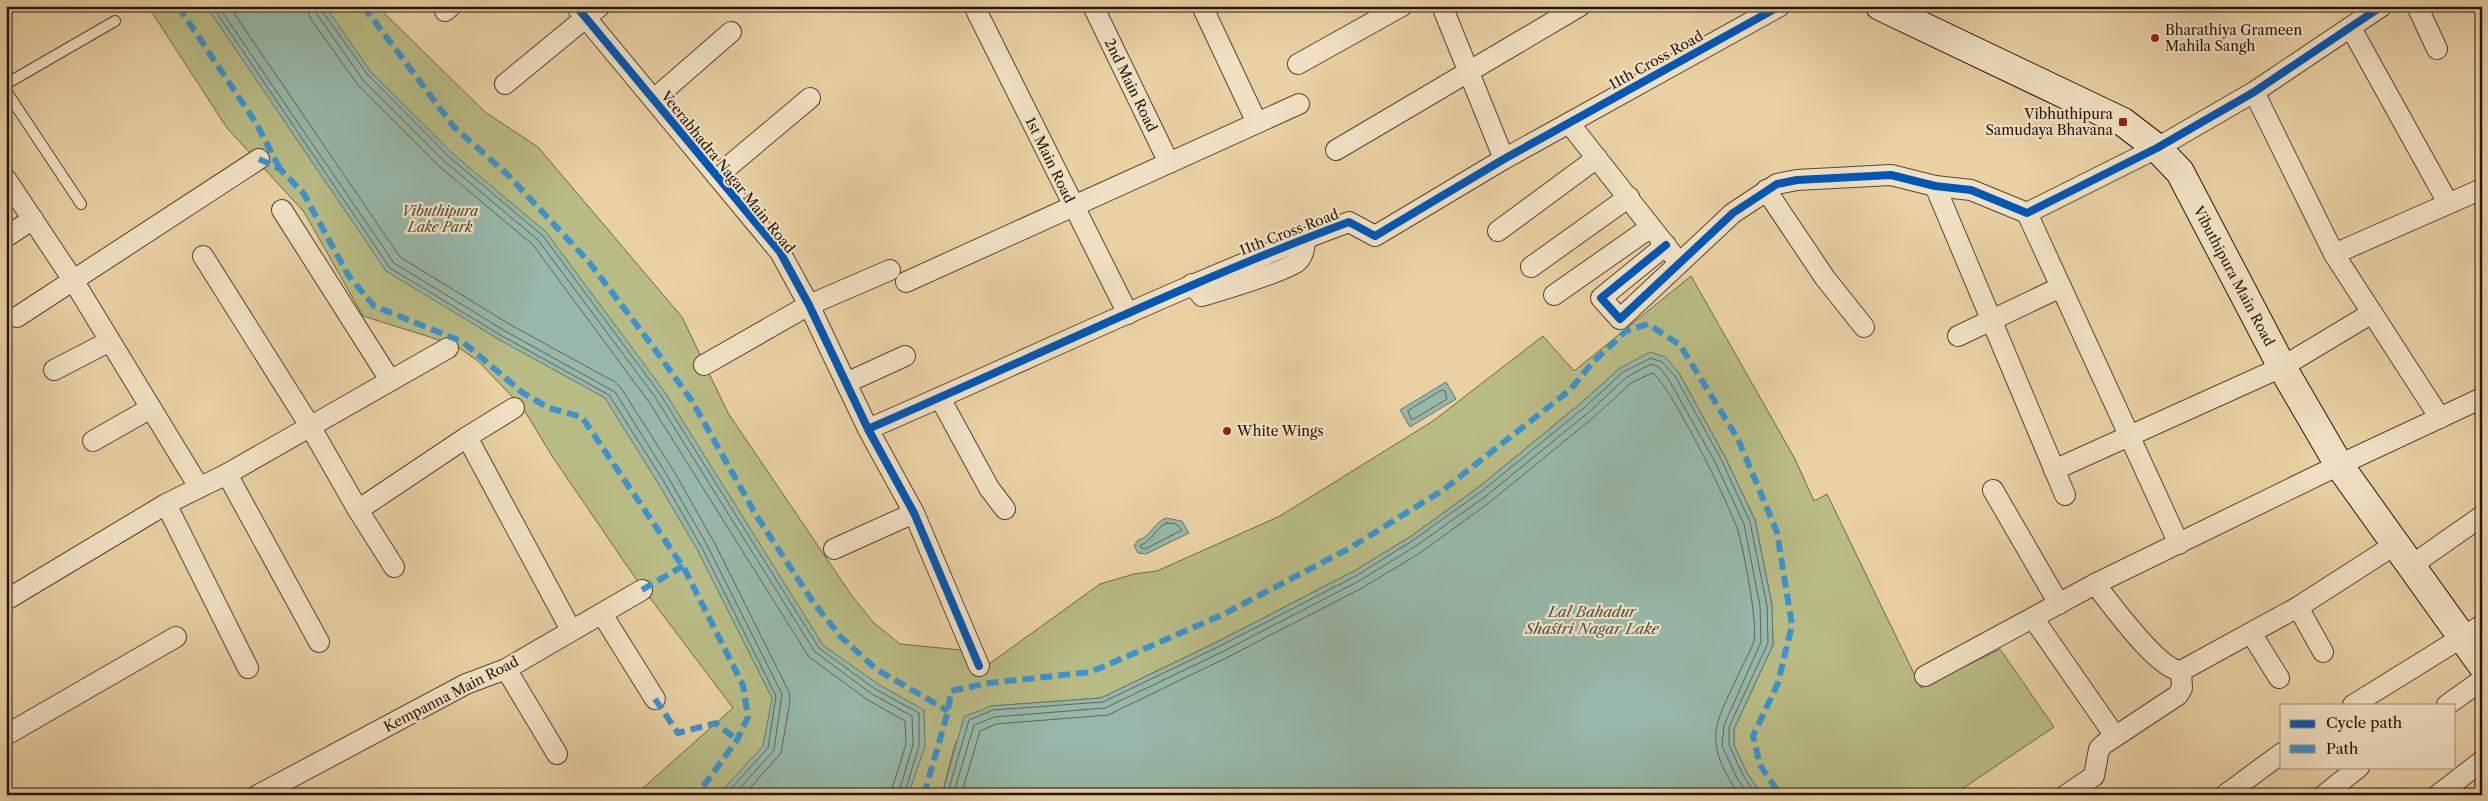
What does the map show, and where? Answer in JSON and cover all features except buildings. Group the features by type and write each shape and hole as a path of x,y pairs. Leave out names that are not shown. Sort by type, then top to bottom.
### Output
{"street":[{"name":"1st Main Road","path":"974,6 1128,314"},
{"name":"2nd Main Road","path":"1093,6 1169,163"},
{"path":"1202,6 1257,123"},
{"path":"1298,64 1402,6"},
{"path":"1442,6 1504,158"},
{"path":"1336,150 1580,6"},
{"name":"11th Cross Road","path":"868,429 1192,284 1305,238 1349,222 1375,236 1504,158 1780,6"},
{"name":"Vibuthipura Main Road","path":"1880,6 2123,122 2157,148 2180,172 2282,367 2339,465 2412,565 2472,631 2482,664"},
{"path":"2027,213 2157,148 2254,92 2382,6"},
{"path":"2417,6 2437,49"},
{"path":"505,84 587,10"},
{"name":"Veerabhadra Nagar Main Road","path":"587,10 654,99 780,252 809,305 868,429 914,513 979,666"},
{"path":"2351,28 2448,203"},
{"path":"654,99 731,32"},
{"path":"2254,92 2334,254 2440,418"},
{"path":"717,176 810,98"},
{"path":"906,282 1299,104"},
{"path":"1568,123 1629,197 1680,264"},
{"path":"1498,231 1597,158"},
{"path":"17,317 259,159"},
{"path":"1666,245 1601,298 1620,319 1733,214 1766,190 1786,182 1875,175 1891,176 1935,186 1971,190 2027,213 2179,544"},
{"path":"6,179 73,280 198,487"},
{"path":"1935,186 2065,495"},
{"path":"2334,254 2482,188"},
{"path":"1766,190 1825,278 1864,327"},
{"path":"1531,267 1629,197"},
{"path":"282,210 390,380"},
{"path":"6,237 33,219"},
{"path":"1554,295 1651,226"},
{"path":"203,256 310,426 358,510 394,567"},
{"path":"704,365 809,305 890,270"},
{"path":"1958,336 2061,287"},
{"path":"2054,470 2282,367 2372,313"},
{"path":"54,370 110,341"},
{"path":"6,600 166,504 227,474 448,348"},
{"path":"846,383 905,356"},
{"path":"940,398 989,488 1005,509"},
{"path":"1925,676 2095,584 2339,465 2482,398"},
{"path":"93,441 151,408"},
{"path":"358,510 514,408"},
{"path":"467,437 571,630"},
{"path":"227,474 319,642"},
{"path":"1993,490 2059,604"},
{"path":"166,504 248,668"},
{"path":"834,549 914,513"},
{"path":"2412,565 2482,516"},
{"path":"2095,584 2156,658 2174,670 2181,671 2298,607 2396,544"},
{"name":"Kempanna Main Road","path":"258,795 466,684 506,669 642,590"},
{"path":"2298,607 2323,652"},
{"path":"602,614 654,699"},
{"path":"2033,618 2115,736"},
{"path":"2355,704 2472,631"},
{"path":"2251,633 2279,678"},
{"path":"6,735 176,637"},
{"path":"506,669 557,754"},
{"path":"2066,795 2094,776 2100,749 2115,736 2178,695 2182,688 2181,671"},
{"path":"2448,704 2482,680"},
{"path":"2225,795 2280,755"},
{"path":"2438,795 2482,761"},
{"path":"2324,795 2358,768"}],"lane":[{"path":"6,84 115,21"},
{"path":"6,91 81,204"}],"green space":[{"name":"Vibuthipura Lake Park","path":"144,6 377,6 485,112 538,147 682,317 728,413 852,596 874,623 900,644 961,650 970,668 989,664 1100,584 1134,574 1157,571 1280,516 1433,421 1543,336 1574,371 1691,276 1795,459 1814,501 1827,494 1921,688 2000,649 2054,727 1953,795 1762,795 1747,773 1734,746 1734,729 1773,645 1772,605 1755,520 1725,457 1679,373 1620,368 1581,403 1479,487 1410,537 1354,571 1217,642 1101,698 991,706 955,744 942,795 635,795 733,708 638,582 552,456 523,408 478,361 455,345 363,316 304,212 227,128 153,14"}],"water":[{"path":"201,6 325,6 371,72 452,153 546,232 664,391 823,645 878,684 924,710 925,747 908,795 718,795 763,746 772,698 698,551 605,398 500,340 386,271 213,16"},
{"name":"Lal Bahadur Shastri Nagar Lake","path":"1650,352 1665,357 1679,373 1725,457 1755,520 1772,605 1773,645 1734,729 1734,745 1747,773 1762,795 942,795 964,717 991,706 1101,698 1217,642 1354,571 1410,537 1479,487 1581,403 1620,368"},
{"path":"1446,382 1456,399 1410,427 1400,410"},
{"path":"1166,518 1182,521 1189,533 1146,554 1138,553 1134,546 1138,540 1146,536 1158,523"}],"marked path":[{"path":"178,6 256,123 280,169"},
{"path":"363,6 454,127 507,174 589,262 692,401 756,515 813,602 841,637 876,669 948,711"},
{"path":"259,159 280,169 304,194 348,275 374,306 463,342 523,393 549,408 582,417 685,570 743,685 748,717 737,740 697,795"},
{"path":"924,795 948,711 951,691 989,683 1091,672 1222,615 1350,548 1443,490 1570,390 1593,362 1626,331 1648,324 1680,345 1738,439 1777,532 1792,625 1778,683 1753,736 1760,765 1780,795"},
{"path":"642,590 683,566"},
{"path":"655,699 678,733 716,723 737,740"}],"cycle path":[{"path":"576,6 780,252 809,305 868,429 914,513 979,666"},
{"path":"868,429 1227,270 1349,222 1375,236 1504,159 1780,6"},
{"path":"1666,245 1601,298 1620,319 1733,213 1777,184 1797,180 1891,175 1935,186 1971,190 2027,213 2157,148 2254,92 2382,6"}],"place":[{"name":"Bharathiya Grameen Mahila Sangh","path":"2155,38"},
{"name":"Vibhuthipura Samudaya Bhavana","path":"2123,122"},
{"name":"White Wings","path":"1227,431"}]}
